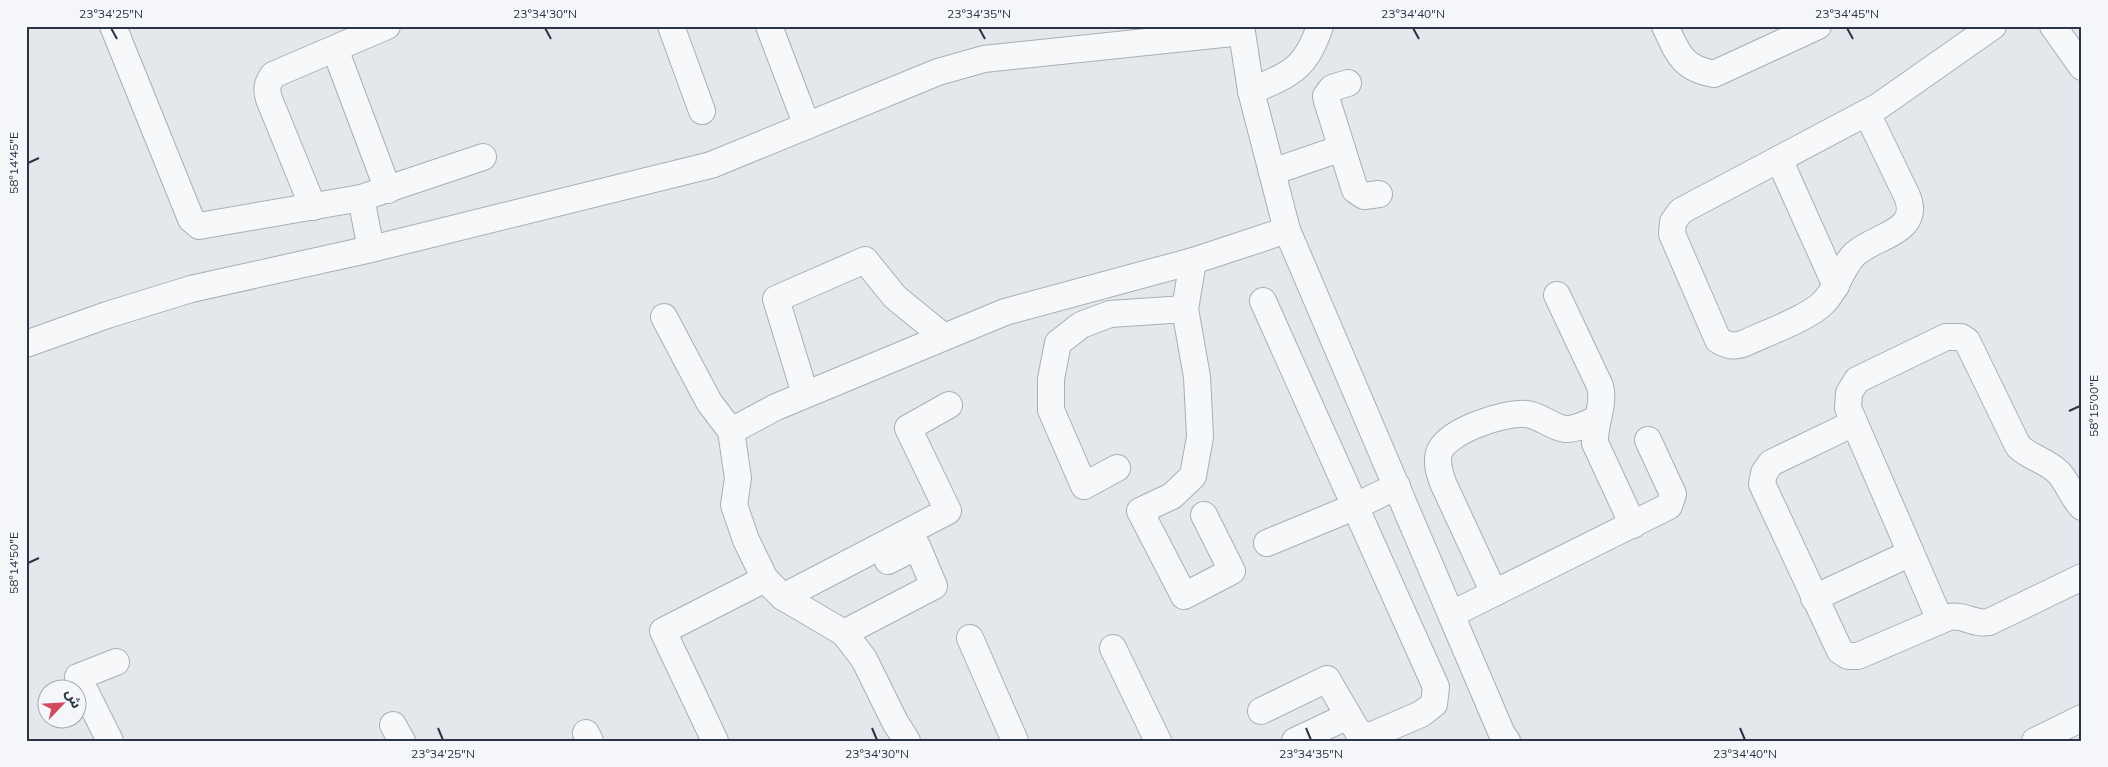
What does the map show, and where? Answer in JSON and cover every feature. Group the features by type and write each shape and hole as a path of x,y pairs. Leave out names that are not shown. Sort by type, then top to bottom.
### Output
{"lane":[{"path":"113,26 194,223 204,226 361,198 483,157"},
{"path":"313,207 266,90 268,82 273,75 388,26"},
{"path":"671,26 702,111"},
{"path":"769,26 807,126"},
{"path":"1251,91 1296,69 1312,49 1320,26"},
{"path":"1665,26 1683,61 1697,71 1714,74 1818,26"},
{"path":"1867,113 1907,196 1911,206 1910,217 1904,226 1854,255 1824,303 1813,311 1736,346 1727,345 1718,340 1672,234 1673,222 1680,212 1867,113 1890,99 1993,26"},
{"path":"2053,26 2080,60"},
{"path":"26,366 31,343 107,315 190,289 371,250 711,165 938,72 984,59 1241,29 1251,91 1287,230 1452,614 1497,739"},
{"path":"335,49 388,190"},
{"path":"1348,83 1332,88 1326,96 1355,190 1364,196 1379,194"},
{"path":"1272,172 1342,148"},
{"path":"1779,160 1836,286"},
{"path":"361,198 371,250"},
{"path":"731,431 776,406 1005,312 1193,261 1287,230"},
{"path":"805,394 776,299 865,260 895,297 944,337"},
{"path":"1193,261 1185,309 1197,378 1200,437 1193,476 1172,496 1140,511 1184,596 1232,571 1204,515"},
{"path":"1557,296 1600,386 1603,397 1597,419 1595,443 1633,525"},
{"path":"1261,712 1327,679 1358,732 1370,736 1421,714 1434,704 1436,687 1263,301"},
{"path":"1117,468 1084,486 1051,410 1051,379 1058,343 1080,325 1110,314 1185,309"},
{"path":"664,317 709,402 731,431 738,478 734,505 746,540 765,579 791,602 844,634 864,658 895,722 907,741"},
{"path":"1940,620 1848,408 1849,393 1857,380 1946,337 1961,337 1967,341 2018,446 2027,455 2049,465 2059,473 2081,512"},
{"path":"791,602 948,511 908,428 949,405"},
{"path":"1494,593 1443,483 1438,469 1440,453 1448,440 1507,415 1528,414 1563,429 1574,429 1597,419"},
{"path":"1854,423 1771,463 1764,473 1762,484 1840,651 1848,656 1858,656 1940,620 1955,616 1983,623 1989,622 2082,577"},
{"path":"1452,614 1663,510 1672,501 1673,494 1648,440"},
{"path":"1267,543 1354,507 1397,486"},
{"path":"791,602 917,546 934,586 844,634"},
{"path":"1814,598 1911,553"},
{"path":"715,741 663,631 765,579"},
{"path":"970,638 1015,741"},
{"path":"1113,648 1158,741"},
{"path":"110,741 78,677 116,662"},
{"path":"1295,741 1348,716"},
{"path":"2035,741 2082,718"}]}
